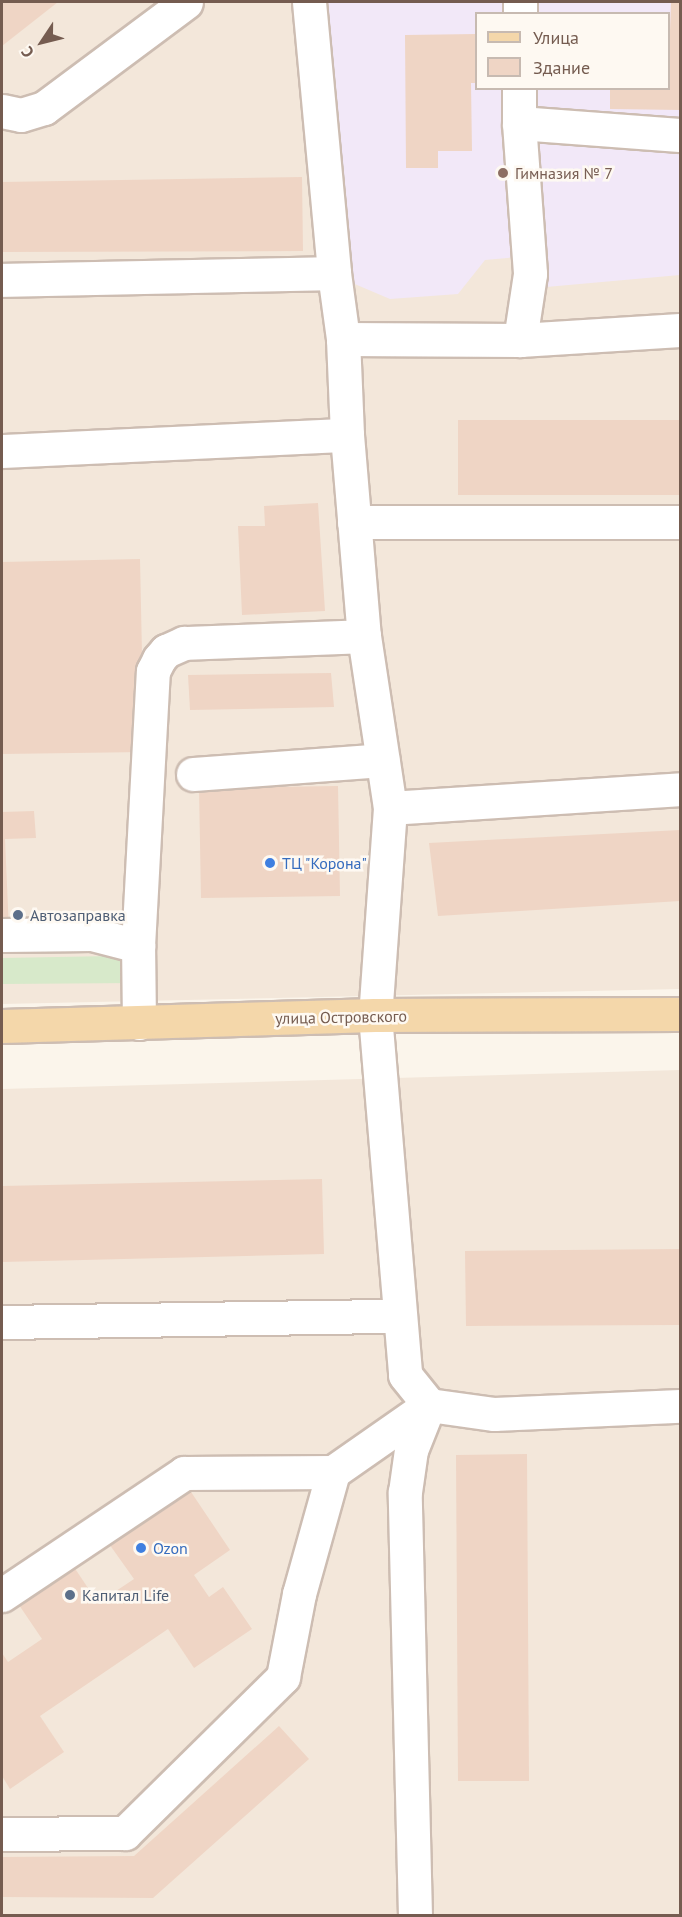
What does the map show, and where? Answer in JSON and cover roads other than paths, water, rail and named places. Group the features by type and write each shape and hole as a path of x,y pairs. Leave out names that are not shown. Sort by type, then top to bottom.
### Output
{"main road":[{"name":"улица Островского","path":"2,1026 375,1015 681,1014"}],"lane":[{"path":"2,111 21,115 44,108 186,2"},
{"path":"309,2 334,273 343,339 346,435 364,636 390,808 375,1015 398,1316 405,1375 429,1405"},
{"path":"519,90 519,123 530,274 520,340"},
{"path":"519,123 681,135"},
{"path":"2,280 334,273"},
{"path":"343,339 520,340 681,330"},
{"path":"2,451 346,435"},
{"path":"354,522 681,522"},
{"path":"139,1023 138,946 153,671 159,659 166,651 184,642 364,636"},
{"path":"193,774 382,760"},
{"path":"390,808 681,789"},
{"path":"2,935 92,934 138,946"},
{"path":"2,1322 398,1316"},
{"path":"415,1916 405,1492 411,1450 429,1405"},
{"path":"2,1595 184,1473 333,1472 429,1405 494,1413 681,1406"},
{"path":"2,1834 125,1833 283,1677 299,1594 333,1472"}],"place":[{"name":"Гимназия № 7","path":"503,173"},
{"name":"ТЦ \"Корона\"","path":"270,863"},
{"name":"Автозаправка","path":"18,915"},
{"name":"Ozon","path":"141,1548"},
{"name":"Капитал Life","path":"70,1595"}]}
